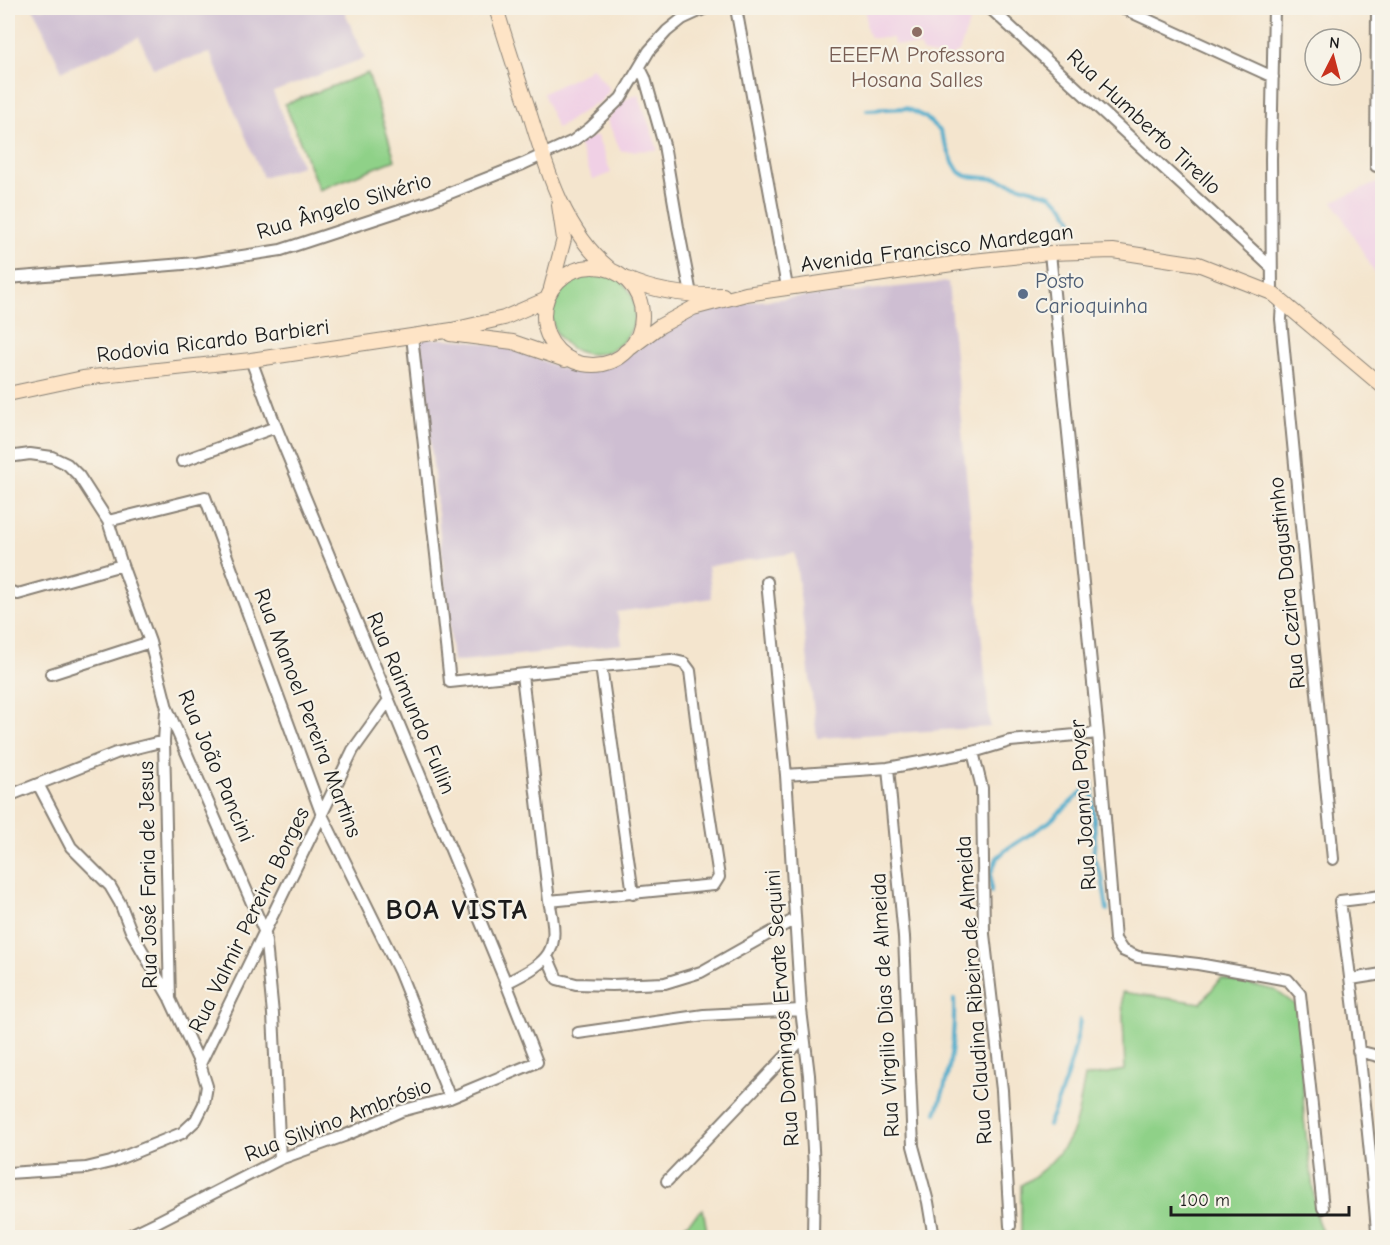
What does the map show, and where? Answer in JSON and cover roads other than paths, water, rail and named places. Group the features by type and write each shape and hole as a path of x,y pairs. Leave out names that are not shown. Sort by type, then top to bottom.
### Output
{"main road":[{"path":"418,335 450,334 500,339 565,360 590,364 609,362 625,352 637,337 642,319 642,309 635,291 619,274 592,252 581,237 556,188 543,156 496,8"},
{"path":"556,188 564,239 544,317 552,342 564,355 580,363"},
{"name":"Avenida Francisco Mardegan","path":"625,352 660,326 693,308 746,294 973,261 1050,253 1113,251 1197,264 1272,293 1383,386"},
{"path":"418,335 504,318 549,295 562,277 578,269 597,267 619,274"},
{"name":"Avenida Francisco Mardegan","path":"619,274 645,285 691,294 746,294"},
{"name":"Rodovia Ricardo Barbieri","path":"8,394 82,378 251,360 418,335"}],"street":[{"name":"Rua Ângelo Silvério","path":"8,278 196,263 281,250 427,202 543,156 573,141 621,98 649,51 667,31 682,20 706,8"},
{"path":"736,8 786,287"},
{"name":"Rua Humberto Tirello","path":"990,8 1271,267"},
{"path":"1122,8 1273,77"},
{"path":"1272,293 1274,8"},
{"path":"1376,166 1377,8"},
{"path":"640,68 664,145 691,294"},
{"name":"Rua Joanna Payer","path":"1050,253 1098,733 1115,939 1122,950 1138,957 1198,964 1288,980 1300,994 1323,1208"},
{"name":"Rua Cezira Dagustinho","path":"1282,303 1281,320 1333,859"},
{"path":"418,335 450,682 671,660 684,663 690,671 719,878 714,885 549,902"},
{"name":"Rua Raimundo Fullin","path":"251,360 276,428 537,1062"},
{"path":"182,461 276,428"},
{"name":"Rua João Pancini","path":"8,457 30,454 52,457 67,464 79,476 108,521 150,642 167,708 265,933 273,1014 280,1159"},
{"name":"Rua Manoel Pereira Martins","path":"108,521 205,497 322,815 399,972 450,1098"},
{"path":"8,591 18,594 122,566"},
{"name":"Rua Domingos Ervate Sequini","path":"767,582 786,775 801,1010 809,1075 814,1168 813,1238"},
{"path":"51,674 150,642"},
{"path":"601,666 633,894"},
{"path":"506,983 539,966 547,956 553,942 554,922 549,902 522,675"},
{"name":"Rua Valmir Pereira Borges","path":"200,1064 353,750 388,700"},
{"name":"Rua José Faria de Jesus","path":"8,1173 86,1168 111,1162 182,1133 196,1120 204,1104 207,1086 200,1064 170,999 164,741 167,708"},
{"path":"786,775 888,768 973,752 1010,741 1098,733"},
{"path":"8,796 116,753 164,741"},
{"name":"Rua Claudina Ribeiro de Almeida","path":"973,752 982,789 984,934 1002,1090 1010,1226"},
{"name":"Rua Virgilio Dias de Almeida","path":"888,768 903,937 912,1136 934,1238"},
{"path":"38,784 71,847 110,886 120,903 130,931 170,999"},
{"path":"1380,1231 1358,1051 1356,1012 1340,901 1383,896"},
{"path":"547,956 557,979 588,984 665,983 701,972 795,919"},
{"path":"1351,979 1383,974"},
{"path":"578,1034 704,1015 801,1010"},
{"path":"667,1181 804,1037"},
{"path":"1358,1051 1383,1056"},
{"name":"Rua Silvino Ambrósio","path":"124,1238 280,1159 344,1136 402,1111 450,1098 537,1062"},
{"path":"1370,1140 1383,1143"}],"waterway":[{"path":"867,110 906,108 925,117 940,131 959,172 966,176 997,179 1051,195 1063,205 1074,227"},
{"path":"1092,783 1095,840 1093,856 1102,877 1107,910"},
{"path":"991,892 991,873 997,858 1049,822 1092,783"},
{"path":"936,1113 951,1057 954,999"},
{"path":"1048,1125 1068,1074 1080,1020"}],"place":[{"name":"EEEFM Professora Hosana Salles","path":"917,32"},
{"name":"Posto Carioquinha","path":"1023,294"}],"district":[{"name":"BOA VISTA","path":"457,910"}]}
